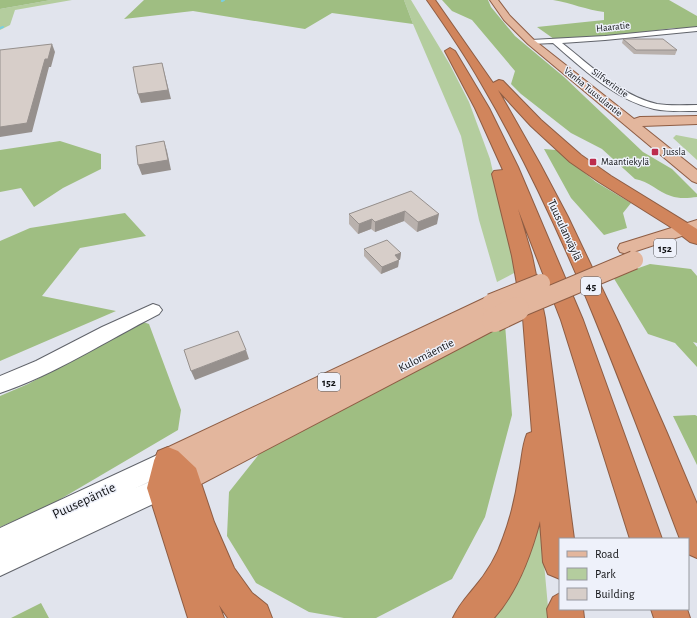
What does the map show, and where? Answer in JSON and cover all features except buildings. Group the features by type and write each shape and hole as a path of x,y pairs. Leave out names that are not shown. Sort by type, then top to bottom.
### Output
{"highway":[{"name":"Tuusulanväylä","path":"431,0 452,42 512,174 572,320 646,538"},
{"name":"Tuusulanväylä","path":"452,42 504,112 558,216 606,318 697,542"},
{"path":"452,42 527,115 572,155 605,179 694,233"},
{"path":"482,108 487,136 500,172 522,256 534,318 559,553"},
{"path":"471,618 478,611 510,564 521,532 530,498 536,465 541,390"},
{"path":"172,476 206,618"},
{"path":"172,476 199,523 222,580 240,605 254,618"}],"main road":[{"name":"Vanha Tuusulantie","path":"494,0 507,18 531,42 697,178"},
{"path":"634,125 650,128 664,127 692,120"},
{"name":"Kulomäentie","path":"172,476 492,312 525,304 630,254 694,233"}],"street":[{"name":"Haaratie","path":"531,42 605,38 665,31 697,30"},
{"name":"Silfverintie","path":"555,41 567,52 623,93 635,100 655,106 697,108"},
{"path":"0,385 44,367 108,332 153,310"},
{"name":"Puusepäntie","path":"0,541 172,476"},
{"name":"Puusepäntie","path":"0,563 172,476"}],"green space":[{"path":"0,0 51,0 0,9"},
{"path":"51,0 72,0 15,10 10,25 0,30 0,9"},
{"path":"144,0 404,0 413,24 332,13 305,29 193,11 124,19"},
{"path":"404,0 411,0 449,63 469,102 490,159 516,272 497,282 479,220 461,136"},
{"path":"442,0 488,0 491,7 515,36 564,77 643,152 672,169 697,194 697,197 674,197 645,182 635,179 602,149 571,133 521,94 511,84 515,71 472,20 452,11"},
{"path":"553,0 669,0 697,16 697,29 674,28 604,37 554,39 537,27 604,20 604,12"},
{"path":"676,135 697,139 697,160 673,138"},
{"path":"60,141 101,154 101,169 63,188 34,207 21,188 0,192 0,150"},
{"path":"544,149 556,150 596,182 631,203 623,213 627,228 604,235 571,198"},
{"path":"125,213 146,236 80,248 42,296 116,311 0,361 0,241 30,228"},
{"path":"650,264 691,269 697,276 697,343 693,342 697,347 697,367 675,343 648,334 613,277"},
{"path":"143,322 149,324 181,410 178,430 47,507 0,527 0,396 28,384"},
{"path":"505,324 512,415 485,517 452,579 376,618 344,618 309,612 256,583 227,536 229,492 264,448"},
{"path":"673,416 697,416 697,465"},
{"path":"538,497 549,618 485,618"},
{"path":"41,603 49,618 11,618"}],"place":[{"name":"Jussla","path":"655,152"},
{"name":"Maantiekylä","path":"593,162"}]}
